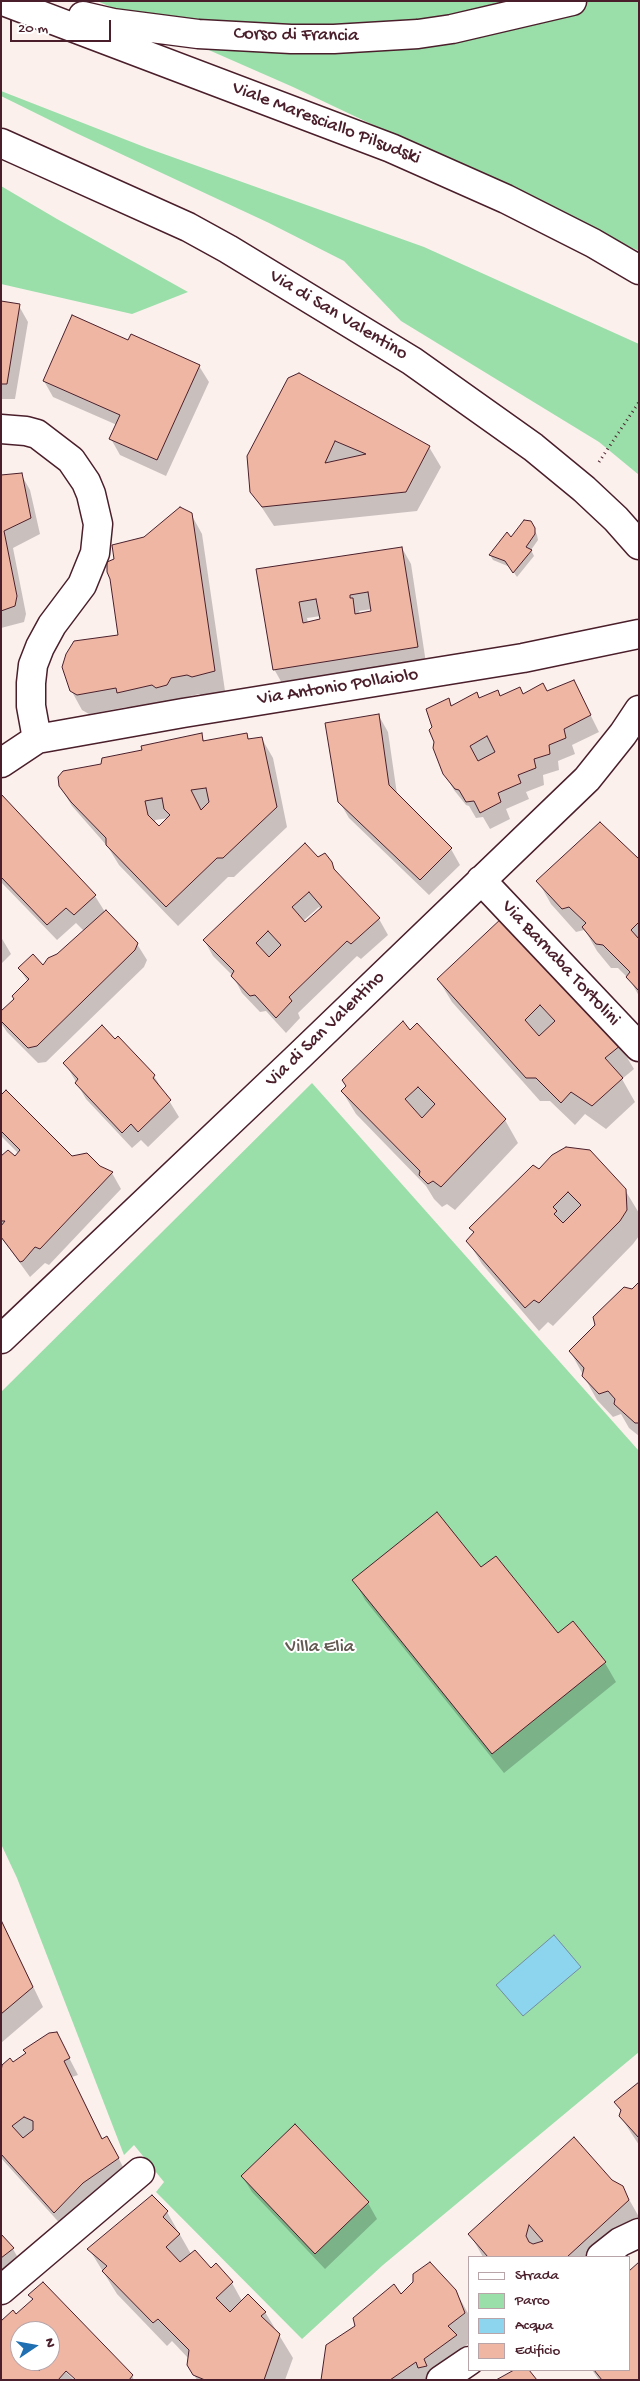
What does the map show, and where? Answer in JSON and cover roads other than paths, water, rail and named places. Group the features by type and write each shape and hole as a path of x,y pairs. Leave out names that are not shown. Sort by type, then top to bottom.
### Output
{"street":[{"name":"Viale Maresciallo Pilsudski","path":"3,1 391,148 513,202 593,243 639,270"},
{"name":"Corso di Francia","path":"21,1 113,23 198,34 291,39 334,39 418,34 512,16 572,1"},
{"name":"Via di San Valentino","path":"1,143 188,227 252,263 419,365 525,442 584,490 639,545"},
{"path":"1,430 26,431 37,434 67,456 86,482 96,510 98,524 95,553 82,585 52,625 40,647 33,666 31,706 37,739 1,763"},
{"name":"Via Antonio Pollaiolo","path":"37,739 183,712 523,658 639,634"},
{"name":"Via di San Valentino","path":"1,1339 586,779 623,734 639,710"},
{"name":"Via Barnaba Tortolini","path":"481,880 639,1048"},
{"path":"1,2290 140,2172"},
{"path":"602,2256 620,2242 639,2233"},
{"path":"441,2380 468,2362"}],"water":[{"path":"554,1935 581,1967 523,2016 496,1985"}],"park label":[{"name":"Villa Elia","path":"320,1648"}]}
